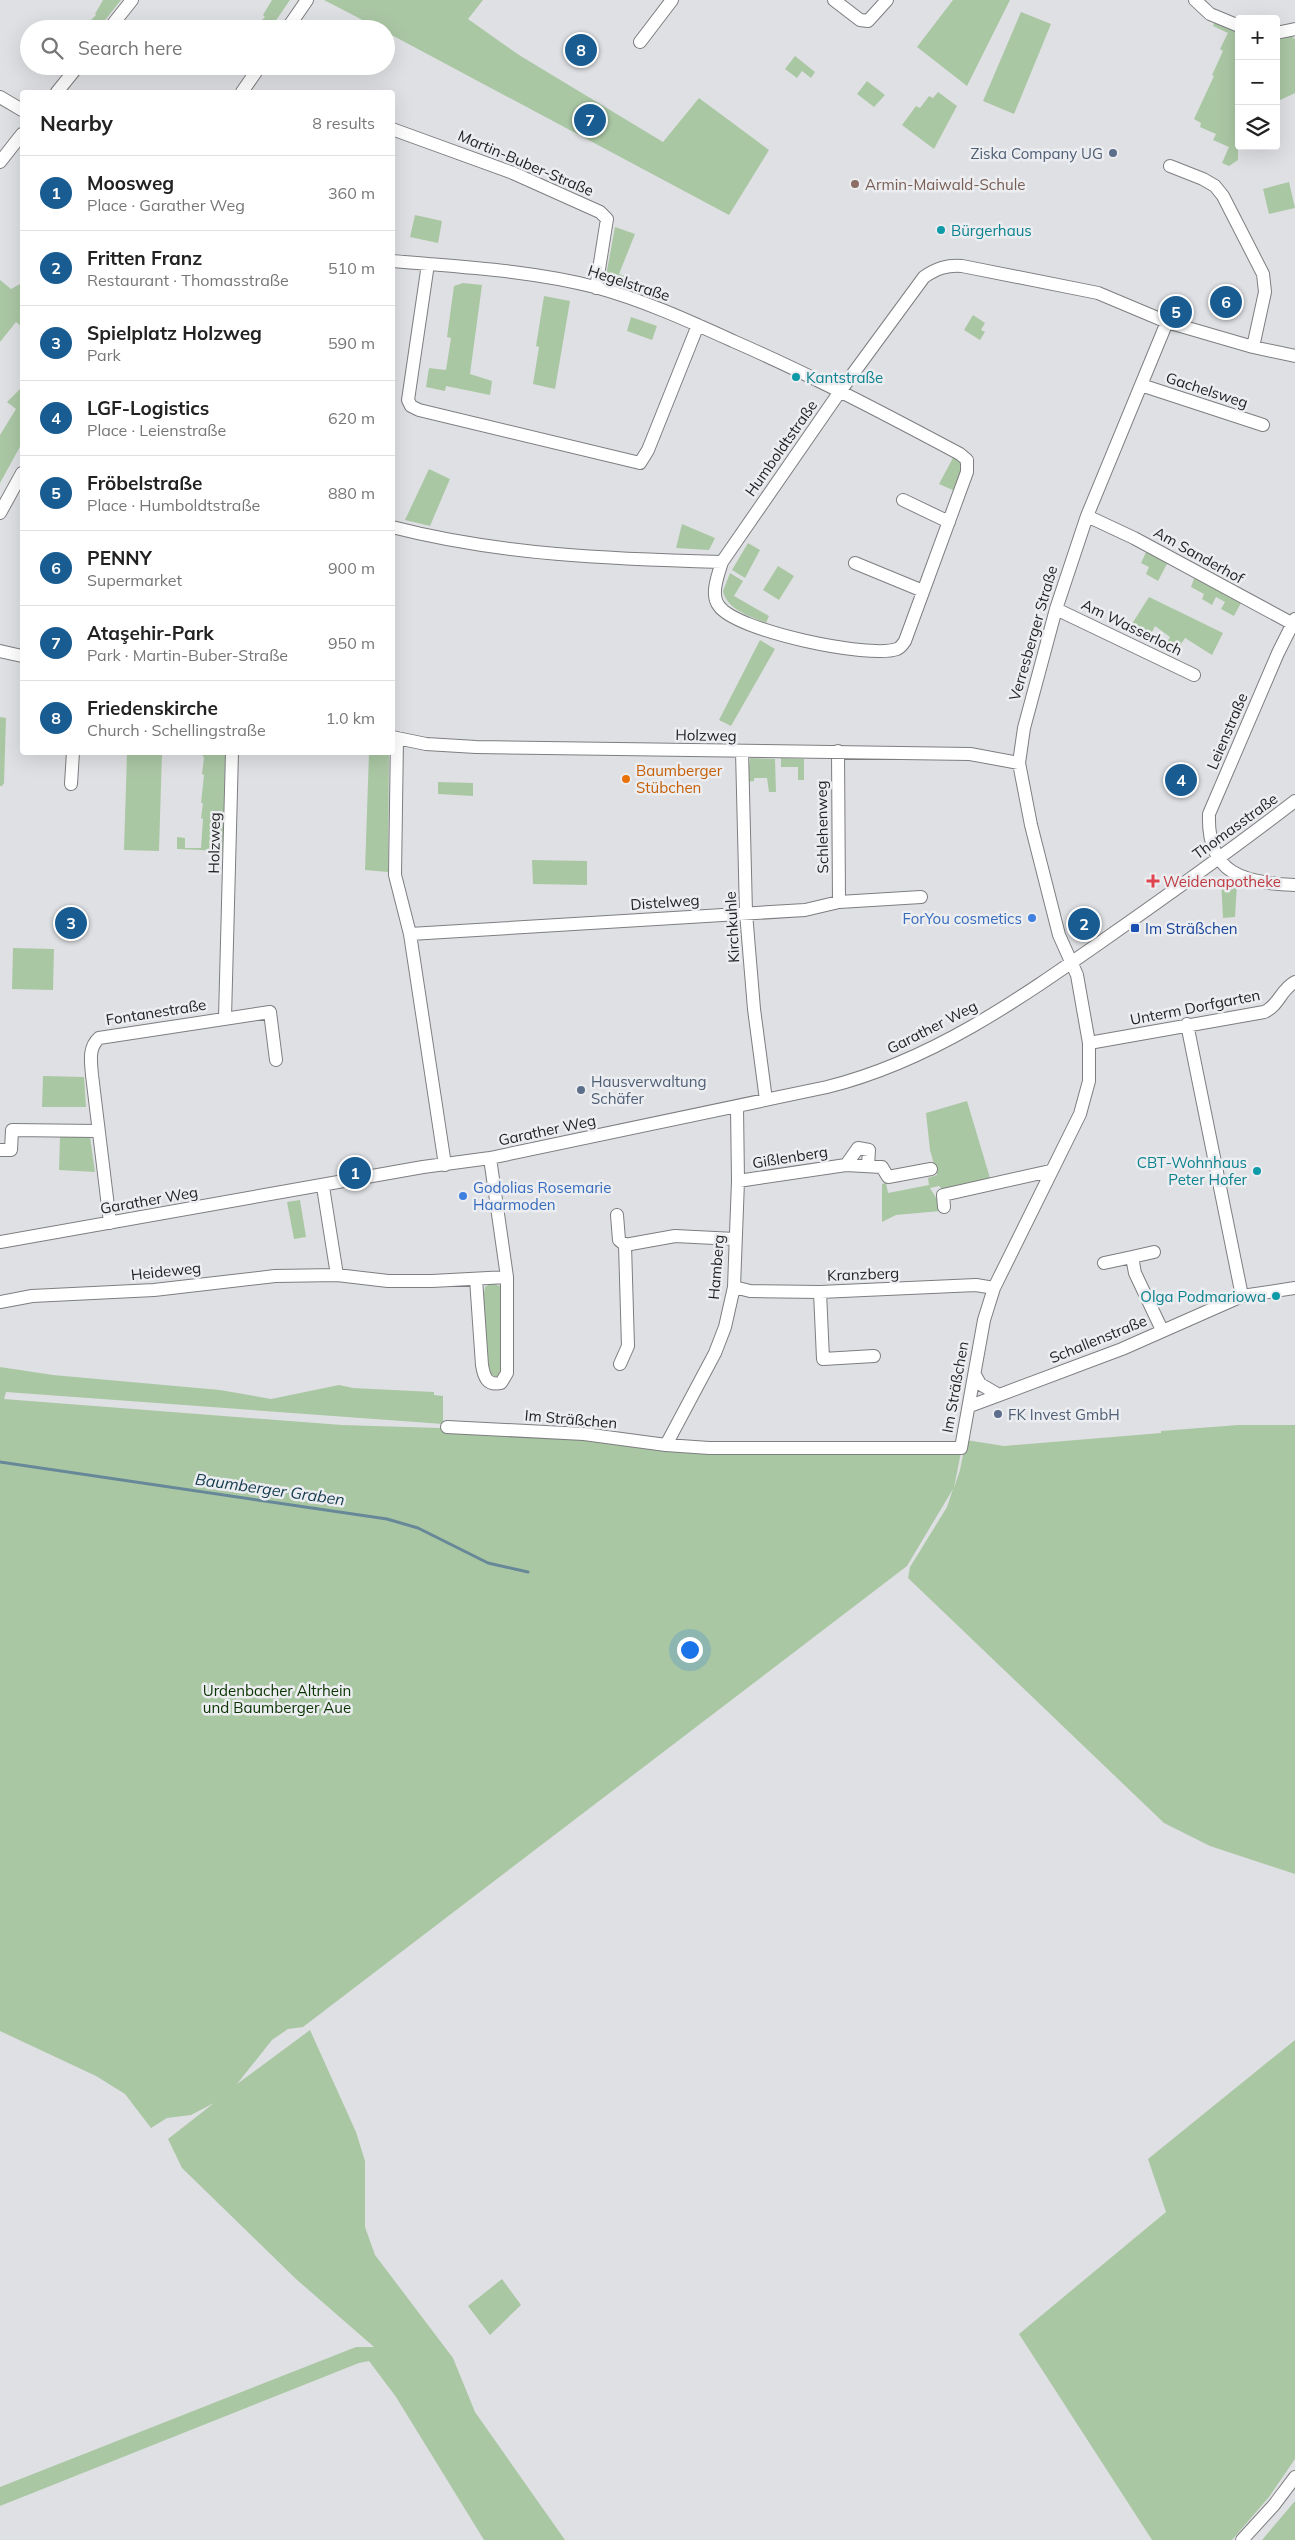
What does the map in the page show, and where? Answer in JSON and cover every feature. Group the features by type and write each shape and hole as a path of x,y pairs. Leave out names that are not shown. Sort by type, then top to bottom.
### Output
{"street":[{"path":"116,20 132,0"},
{"path":"293,20 307,0"},
{"path":"640,42 672,0"},
{"path":"834,0 860,20 868,21 887,0"},
{"path":"1195,0 1210,14 1235,24"},
{"path":"1280,32 1295,29"},
{"path":"59,90 71,75"},
{"path":"243,90 254,75"},
{"path":"0,97 20,109"},
{"name":"Martin-Buber-Straße","path":"395,130 513,173 600,212 607,219 607,230 596,288"},
{"path":"0,162 20,137"},
{"path":"1170,166 1215,186 1223,196 1263,274 1265,292 1253,346"},
{"name":"Hegelstraße","path":"395,260 522,273 596,288 698,325 841,390 960,454 967,460 967,472 949,522"},
{"path":"428,264 408,400 411,406 419,410 640,463 648,450 698,325"},
{"name":"Humboldtstraße","path":"722,562 841,390 924,277 936,269 962,266 1098,293 1167,322 1295,356"},
{"name":"Verresberger Straße","path":"1072,963 1059,935 1031,825 1019,763 1032,691 1056,609 1087,516 1167,322"},
{"name":"Gachelsweg","path":"1140,385 1263,426"},
{"path":"0,513 20,477"},
{"path":"395,528 514,550 616,559 722,562 715,595 718,605 726,614 744,624 771,633 845,647 887,650 898,649 906,641 949,522 903,500"},
{"name":"Am Sanderhof","path":"1087,516 1134,538 1294,623"},
{"path":"855,563 923,591"},
{"name":"Am Wasserloch","path":"1056,609 1194,675"},
{"name":"Leienstraße","path":"1219,858 1208,834 1208,814 1278,653 1294,623"},
{"path":"0,651 20,656"},
{"path":"395,738 395,875 410,934 446,1165"},
{"name":"Holzweg","path":"395,738 426,744 476,747 970,754 1019,763"},
{"name":"Schlehenweg","path":"838,751 839,902"},
{"name":"Kirchkuhle","path":"742,752 746,913 754,1009 766,1100"},
{"path":"72,784 73,755"},
{"name":"Holzweg","path":"227,934 232,755"},
{"name":"Thomasstraße","path":"1072,963 1295,802"},
{"path":"1219,858 1242,879 1260,883 1295,885"},
{"name":"Distelweg","path":"410,934 804,910 839,902 921,897"},
{"name":"Fontanestraße","path":"225,1018 227,934"},
{"name":"Im Sträßchen","path":"447,1427 584,1434 666,1445 709,1448 960,1448 970,1406 984,1320 994,1288 1050,1170 1080,1114 1089,1081 1089,1043 1077,975 1072,963"},
{"name":"Garather Weg","path":"0,1242 490,1158 843,1083 908,1060 1006,1007 1072,963"},
{"name":"Unterm Dorfgarten","path":"1089,1043 1268,1010 1285,988 1295,982"},
{"name":"Fontanestraße","path":"110,1223 98,1131 91,1056 92,1048 99,1038 270,1012 276,1060"},
{"path":"1187,1024 1242,1296"},
{"name":"Hamberg","path":"666,1445 715,1353 725,1327 734,1287 738,1181 737,1107"},
{"path":"0,1150 11,1150 12,1130 98,1131"},
{"path":"476,1279 484,1375 488,1382 494,1384 501,1383 507,1373 507,1277 490,1158"},
{"name":"Gißlenberg","path":"738,1181 846,1165 882,1167 888,1177 931,1169"},
{"path":"944,1207 943,1195 1050,1170"},
{"path":"323,1187 337,1275"},
{"path":"617,1215 619,1240 625,1245 628,1346 620,1364"},
{"path":"625,1245 675,1236 735,1240"},
{"path":"1104,1263 1154,1252"},
{"path":"1132,1257 1135,1273 1162,1330"},
{"name":"Heideweg","path":"0,1302 32,1296 154,1290 275,1276 337,1275 397,1281 507,1277"},
{"name":"Kranzberg","path":"734,1287 750,1291 820,1292 976,1285 994,1288"},
{"name":"Schallenstraße","path":"970,1406 1095,1360 1242,1296 1295,1288"},
{"path":"820,1292 823,1359 874,1356"},
{"path":"975,1376 985,1387 999,1395"},
{"path":"1242,2540 1274,2505 1295,2477"}],"green space":[{"path":"103,0 121,0 105,20 91,20"},
{"path":"272,0 290,0 276,20 262,20 265,17 263,15"},
{"path":"324,0 483,0 468,19 519,55 663,142 699,98 769,150 729,215 395,37 395,20 363,20"},
{"path":"953,0 1010,0 967,86 917,47"},
{"path":"1021,12 1051,24 1014,114 983,101"},
{"path":"1215,21 1235,29 1235,150 1238,150 1238,160 1229,166 1222,163 1229,147 1213,140 1216,134 1200,127 1201,123 1194,119 1214,76 1212,75 1223,51 1220,49 1228,33 1213,26"},
{"path":"1291,36 1295,39 1295,93 1280,100 1280,60 1280,37"},
{"path":"795,56 815,72 811,78 802,71 797,78 785,69"},
{"path":"867,81 885,95 874,107 857,94"},
{"path":"938,92 957,106 934,149 902,125 916,106 920,108 929,96 933,98"},
{"path":"1289,182 1295,208 1269,214 1263,189"},
{"path":"415,215 442,221 438,243 410,237"},
{"path":"615,227 635,234 619,274 638,281 636,292 609,284 606,276"},
{"path":"0,280 11,289 20,284 20,325 16,322 0,342"},
{"path":"463,283 482,285 470,374 492,381 490,395 446,386 445,391 426,387 429,368 446,370 451,338 447,337 454,286"},
{"path":"544,296 570,301 555,389 533,384 539,347 536,346"},
{"path":"973,315 985,323 981,330 985,332 980,340 964,330"},
{"path":"631,317 657,326 652,340 627,331"},
{"path":"20,389 20,447 0,483 0,435 16,409 7,402"},
{"path":"954,456 963,465 955,491 939,484"},
{"path":"429,469 450,479 430,526 405,520"},
{"path":"682,524 715,538 709,550 676,548"},
{"path":"748,543 760,550 745,578 732,570"},
{"path":"1147,550 1168,562 1158,581 1146,574 1149,567 1141,563"},
{"path":"778,566 794,576 779,600 763,590"},
{"path":"730,573 743,581 734,596 769,616 766,623 740,612 725,598 723,591"},
{"path":"1195,576 1242,601 1234,616 1221,609 1225,602 1216,597 1212,605 1202,599 1204,594 1191,587"},
{"path":"1149,597 1223,633 1212,655 1185,638 1177,650 1166,644 1170,637 1155,626 1149,638 1130,627"},
{"path":"760,640 775,649 731,726 719,720"},
{"path":"0,717 6,718 4,783 2,786 0,786"},
{"path":"127,755 162,755 159,851 124,850"},
{"path":"202,755 225,755 223,851 177,849 177,837 185,838 185,848 201,848 204,758"},
{"path":"369,755 389,755 388,872 365,870"},
{"path":"750,758 775,759 776,792 769,792 767,778 754,778 754,781 747,782"},
{"path":"781,758 804,759 804,780 798,780 798,767 781,767"},
{"path":"438,782 473,783 473,796 438,794"},
{"path":"532,860 587,861 587,885 533,884"},
{"path":"1221,880 1237,884 1235,917 1223,918"},
{"path":"81,915 83,928 60,929 60,916"},
{"path":"13,948 54,949 53,990 12,989"},
{"path":"43,1076 84,1077 86,1107 42,1107"},
{"path":"967,1101 990,1178 942,1189 939,1186 930,1188 938,1201 940,1211 896,1215 882,1222 882,1184 886,1183 888,1193 929,1185 928,1178 937,1175 930,1150 926,1113"},
{"path":"60,1137 90,1137 95,1172 59,1170"},
{"path":"300,1200 306,1237 294,1239 287,1202"},
{"path":"492,1283 502,1287 504,1366 498,1377 491,1375 489,1368 483,1299 485,1287"},
{"name":"Urdenbacher Altrhein und Baumberger Aue","path":"0,1367 53,1375 220,1390 271,1399 339,1385 353,1388 434,1392 434,1395 443,1396 443,1424 6,1392 4,1399 342,1425 505,1430 656,1443 961,1452 954,1488 966,1440 1004,1446 1238,1425 1295,1425 1295,1874 1210,1846 1164,1823 908,1578 910,1567 947,1507 953,1489 907,1566 303,2027 288,2029 272,2040 237,2084 310,2030 356,2132 365,2161 365,2227 375,2255 453,2358 475,2412 565,2540 484,2540 396,2397 369,2361 359,2363 0,2506 0,2487 356,2347 374,2347 296,2279 182,2168 168,2139 214,2103 191,2115 167,2118 151,2128 125,2094 96,2076 0,2031"},
{"path":"1295,2040 1295,2459 1269,2497 1232,2540 1152,2540 1019,2334 1166,2212 1148,2159"},
{"path":"502,2279 521,2305 490,2335 468,2306"},
{"path":"1295,2501 1295,2540 1262,2540"}],"waterway":[{"name":"Baumberger Graben","path":"0,1462 387,1519 418,1528 488,1563 528,1572"}],"place":[{"name":"Friedenskirche","path":"581,50"},
{"name":"Ataşehir-Park","path":"590,120"},
{"name":"Ziska Company UG","path":"1113,153"},
{"name":"Armin-Maiwald-Schule","path":"855,184"},
{"name":"Bürgerhaus","path":"941,230"},
{"name":"PENNY","path":"1226,302"},
{"name":"Fröbelstraße","path":"1176,312"},
{"name":"Kantstraße","path":"796,377"},
{"name":"Baumberger Stübchen","path":"626,779"},
{"name":"LGF-Logistics","path":"1181,780"},
{"name":"Weidenapotheke","path":"1153,881"},
{"name":"ForYou cosmetics","path":"1032,918"},
{"name":"Spielplatz Holzweg","path":"71,923"},
{"name":"Fritten Franz","path":"1084,924"},
{"name":"Im Sträßchen","path":"1135,928"},
{"name":"Hausverwaltung Schäfer","path":"581,1090"},
{"name":"CBT-Wohnhaus Peter Hofer","path":"1257,1171"},
{"name":"Moosweg","path":"355,1173"},
{"name":"Godolias Rosemarie Haarmoden","path":"463,1196"},
{"name":"Olga Podmariowa","path":"1276,1296"},
{"name":"FK Invest GmbH","path":"998,1414"}]}
